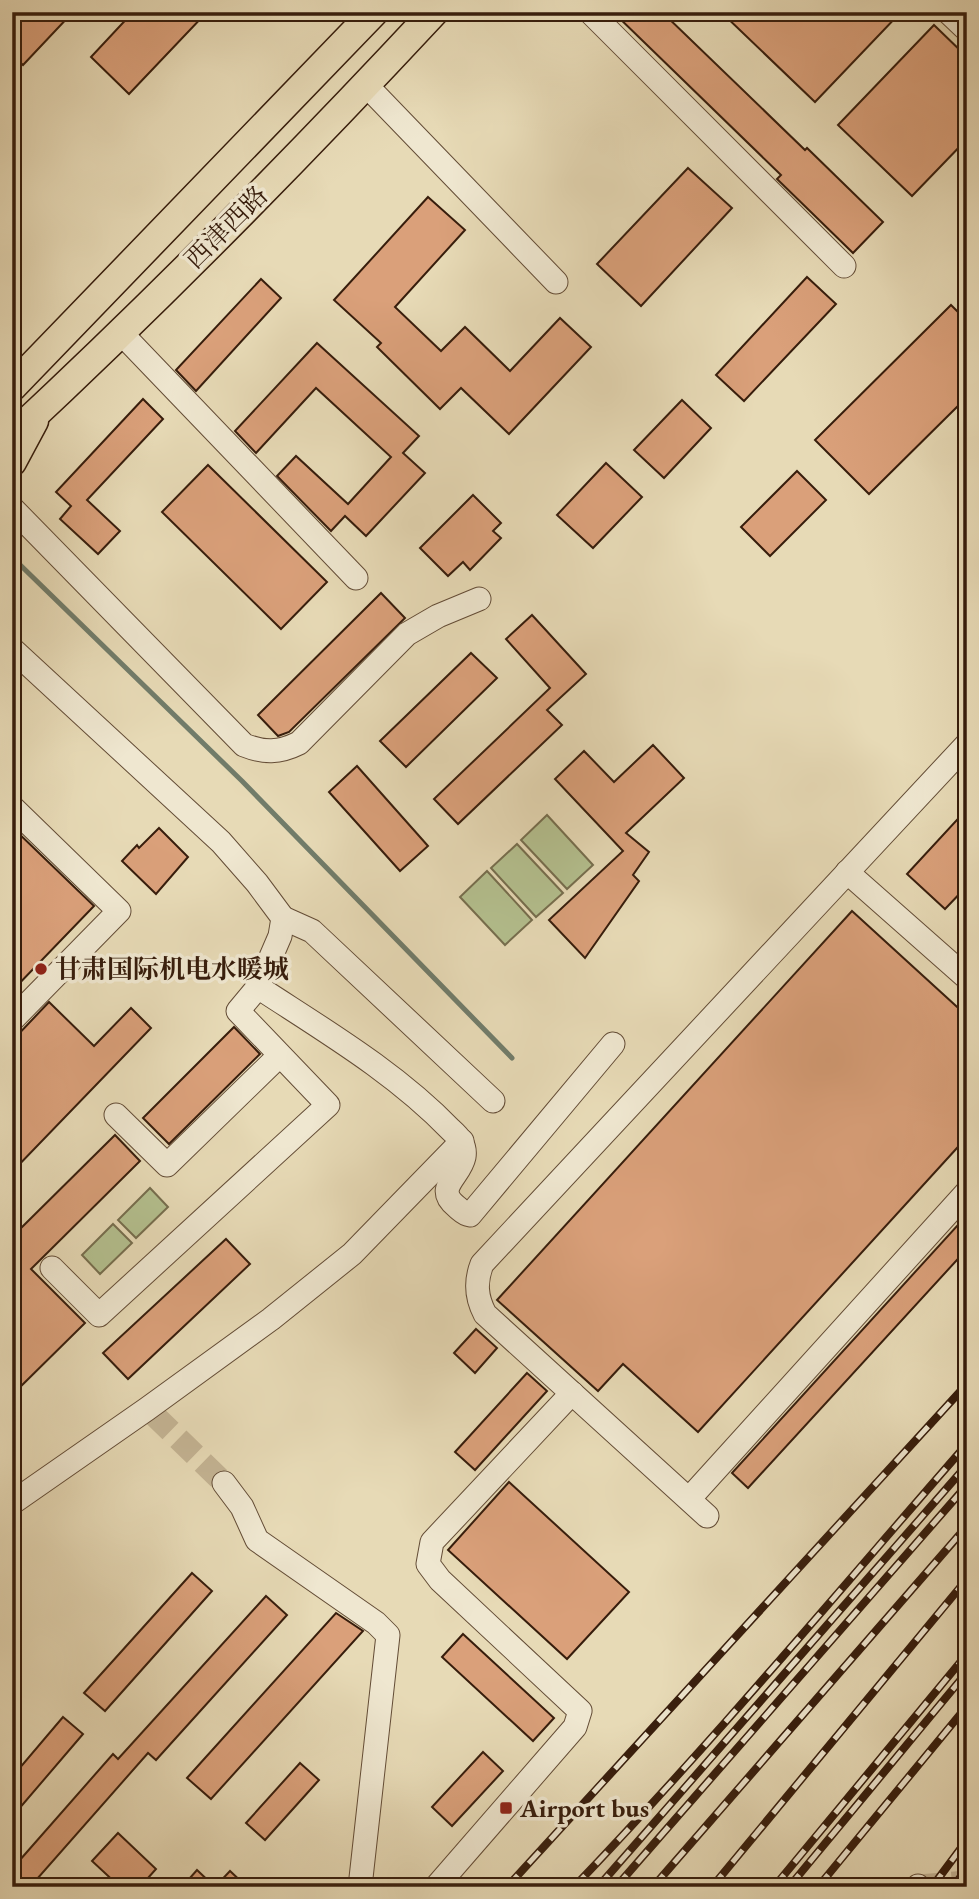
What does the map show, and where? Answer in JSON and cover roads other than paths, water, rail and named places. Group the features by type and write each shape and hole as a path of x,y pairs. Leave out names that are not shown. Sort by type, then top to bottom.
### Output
{"main road":[{"name":"西津西路","path":"12,387 374,12"},
{"name":"西津西路","path":"12,436 121,334 366,85 434,12"},
{"path":"12,462 39,411"}],"street":[{"path":"590,12 844,266"},
{"path":"948,12 967,30"},
{"path":"366,85 556,282"},
{"path":"121,334 356,578"},
{"path":"12,508 244,745 258,750 286,750 299,743 407,634 438,616 479,599"},
{"path":"12,649 221,842 284,918 312,931 493,1101"},
{"path":"707,1516 485,1314 477,1294 482,1264 967,744"},
{"path":"12,807 119,911 12,1020"},
{"path":"847,872 963,968"},
{"path":"52,1268 99,1315 328,1105 238,1012 258,987 280,936 284,918"},
{"path":"258,987 385,1071 427,1104 462,1141 464,1157 446,1189 449,1201 470,1215 613,1044"},
{"path":"116,1115 167,1165 279,1056"},
{"path":"12,1503 150,1412 352,1254 462,1141"},
{"path":"688,1499 967,1192"},
{"path":"436,1887 575,1727 580,1711 440,1580 428,1564 432,1542 572,1393"},
{"path":"224,1483 242,1507 257,1540 376,1623 388,1635 360,1887"}],"waterway":[{"path":"12,557 242,781 512,1058"}],"tunnel":[{"path":"154,1415 224,1483"},
{"path":"918,1886 967,1882"}],"railway":[{"path":"507,1887 967,1384"},
{"path":"574,1887 724,1723 967,1444"},
{"path":"598,1887 967,1465"},
{"path":"616,1887 967,1485"},
{"path":"653,1887 967,1526"},
{"path":"712,1887 967,1579"},
{"path":"774,1887 967,1654"},
{"path":"789,1887 967,1672"},
{"path":"818,1887 967,1706"},
{"path":"932,1887 967,1840"},
{"path":"953,1887 967,1868"}],"place":[{"name":"甘肃国际机电水暖城","path":"41,969"},
{"name":"Airport bus","path":"506,1808"}]}
